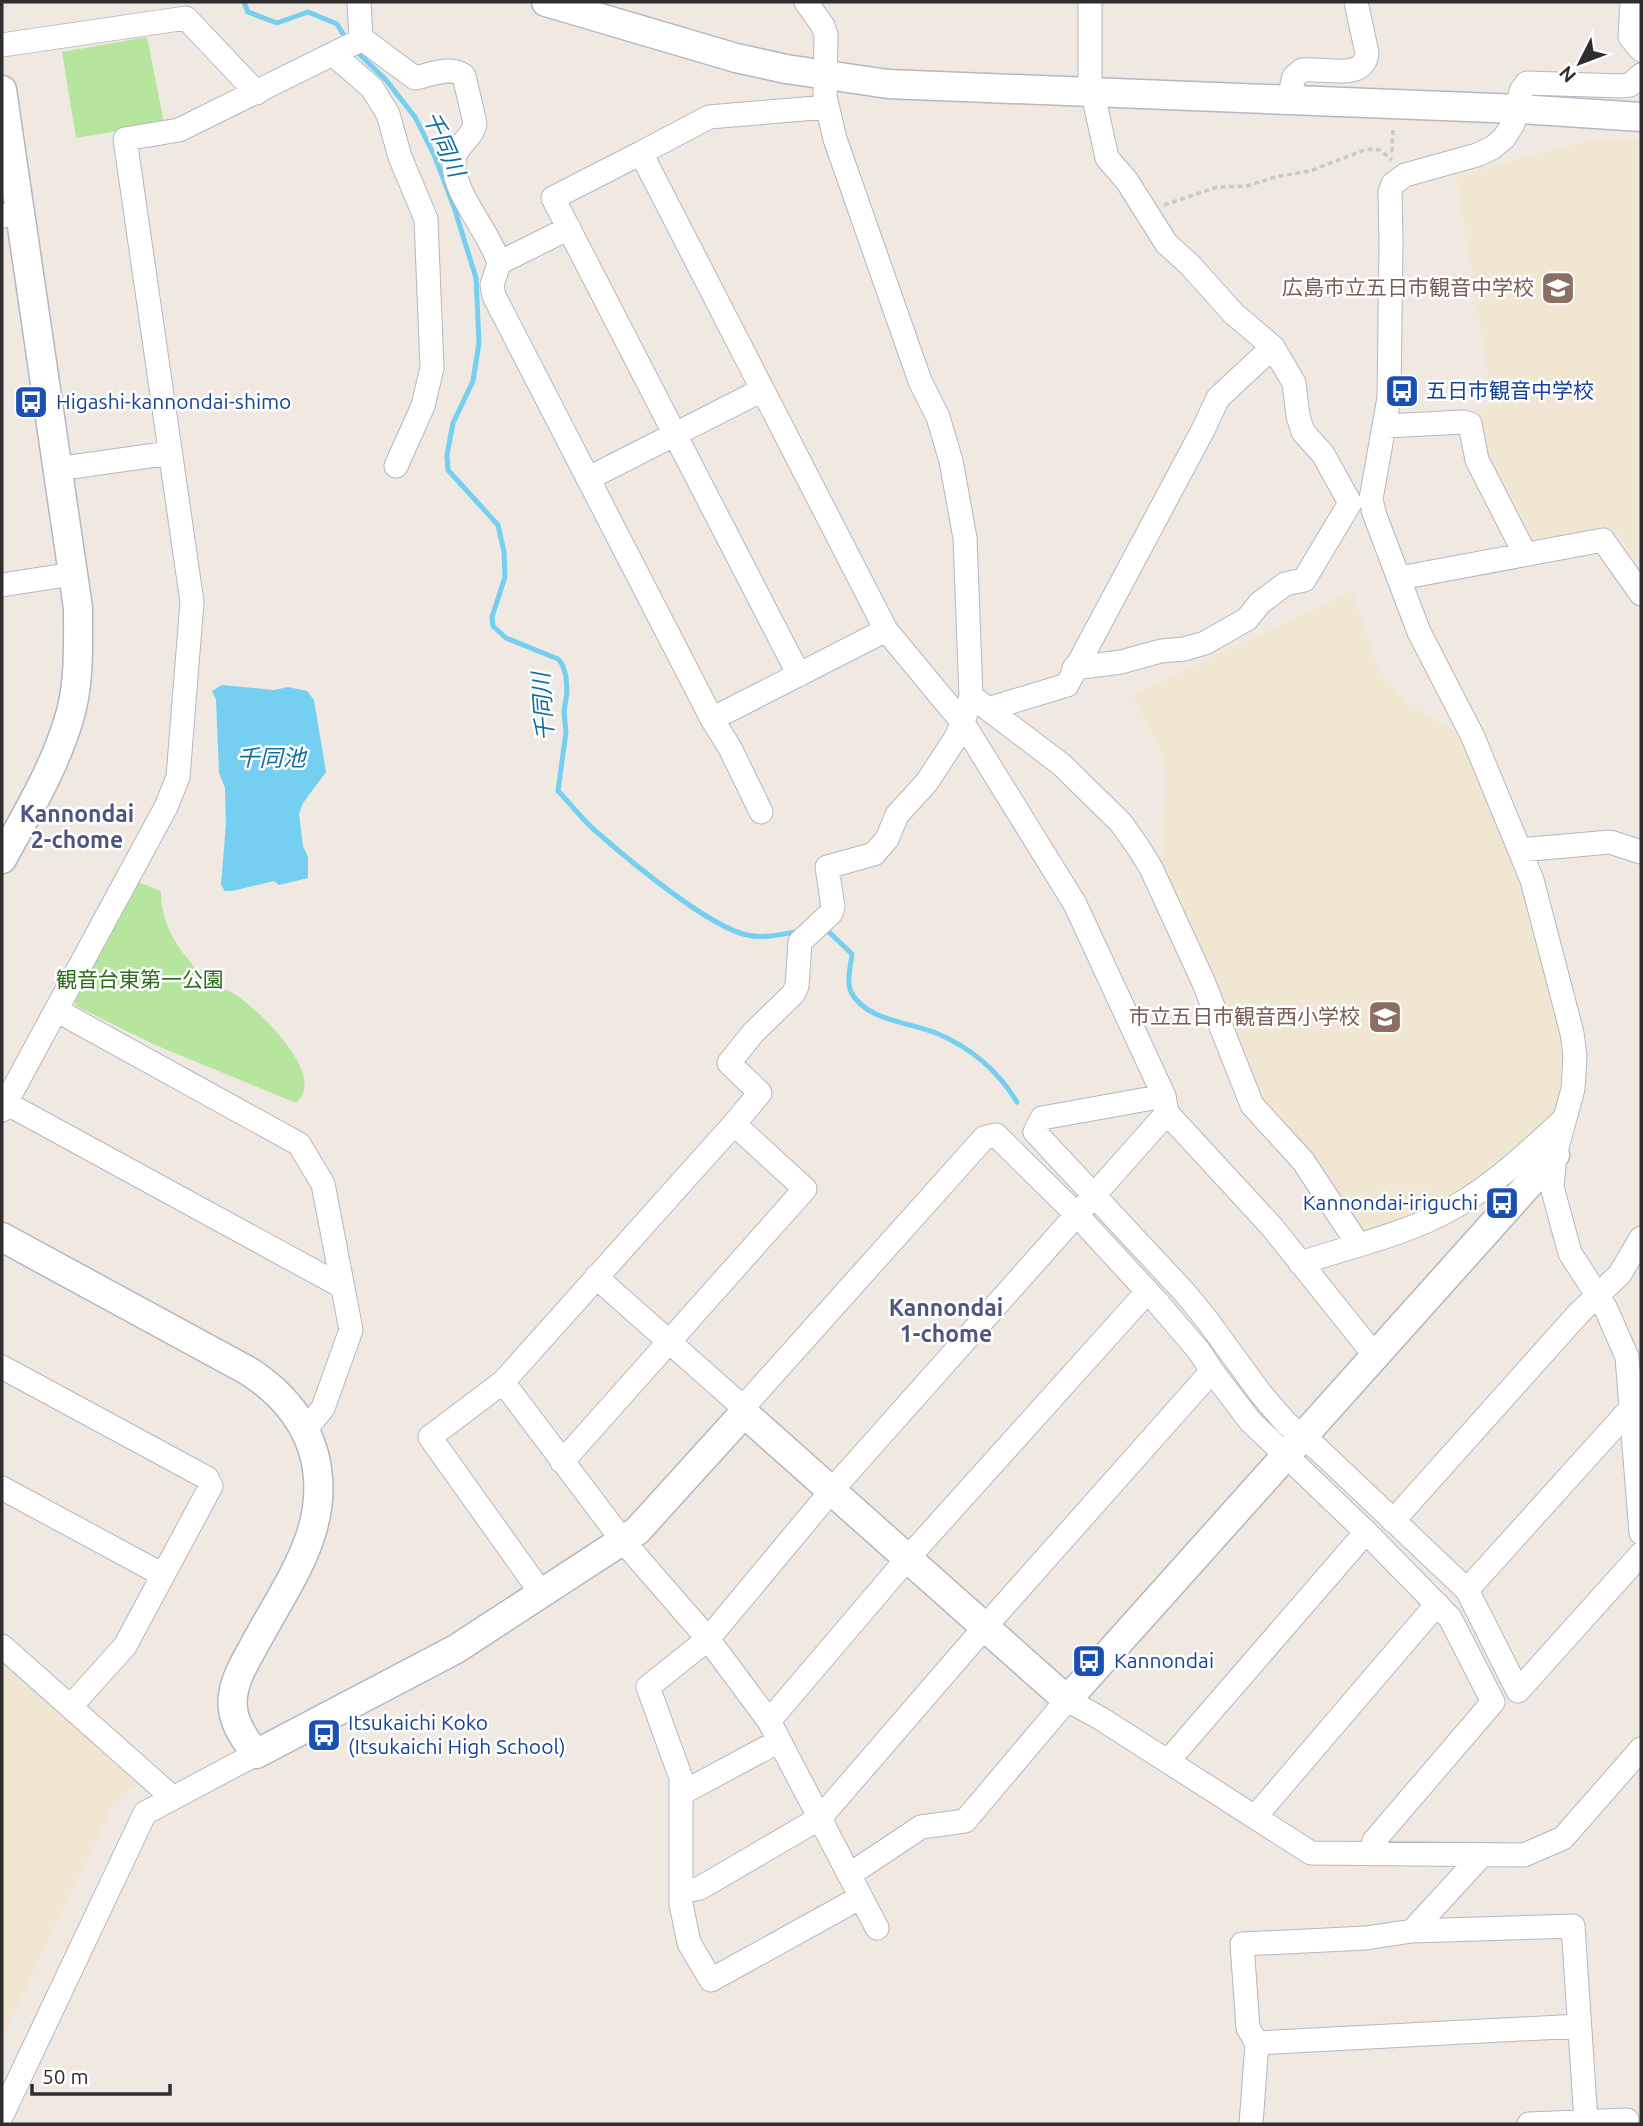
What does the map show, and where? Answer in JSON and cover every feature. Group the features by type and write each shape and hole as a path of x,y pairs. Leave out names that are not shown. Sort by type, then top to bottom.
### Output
{"street":[{"path":"359,2 348,46 388,114 400,157 425,219 432,368 423,406 396,466"},
{"path":"546,2 699,48 786,69 901,85 1518,109 1641,117"},
{"path":"806,2 818,17 826,35 827,107 835,139 920,381 938,417 951,461 967,560 979,702 1037,745 1091,792 1121,823 1138,847 1151,868 1203,981 1252,1105 1303,1161 1358,1244"},
{"path":"1090,2 1090,80 1107,159 1127,181 1166,243 1190,265 1234,314 1273,347 1294,383 1303,432 1361,505 1400,578 1419,632 1472,737 1532,880 1572,1033 1575,1056 1573,1089 1555,1155 1552,1187 1570,1253 1606,1309 1627,1357 1638,1438 1641,1533"},
{"path":"1288,100 1294,77 1302,70 1352,71 1361,68 1366,62 1367,53 1356,2"},
{"path":"1632,2 1630,37 1641,50"},
{"path":"2,45 186,18 257,93"},
{"path":"343,1287 4,1107 166,807 178,777 191,602 125,139 179,131 348,46"},
{"path":"348,46 415,78 452,70 459,71 464,76 475,123 474,130 456,154 455,173 499,263 492,285 494,296 761,812"},
{"path":"1074,668 1121,662 1205,643 1238,626 1272,592 1285,584 1304,580 1372,491 1390,384 1390,192 1393,184 1405,176 1492,148 1504,138 1513,124 1521,91 1527,83 1622,86 1630,85 1641,75"},
{"path":"2,859 44,782 69,721 78,667 78,608 57,469 11,215 3,103"},
{"path":"799,675 553,198 709,117 827,107"},
{"path":"641,153 886,630 963,723 1075,904 1166,1105 1272,1227 1376,1357"},
{"path":"499,263 569,228"},
{"path":"542,1594 430,1437 503,1382 760,1093 729,1063 753,1033 793,994 797,986 800,942 831,913 833,907 827,867 874,854 879,850 897,815 928,782 963,723 979,702 1067,685 1218,398 1273,347"},
{"path":"589,478 762,390"},
{"path":"1385,426 1464,422 1470,424 1478,462 1525,554"},
{"path":"57,469 170,453"},
{"path":"1400,578 1603,540 1641,593"},
{"path":"2,585 72,574"},
{"path":"712,719 886,630"},
{"path":"1520,850 1611,842 1641,852"},
{"path":"56,1010 299,1144 323,1184 351,1330 323,1408 305,1430"},
{"path":"861,1896 711,1980 689,1943 681,1904 681,1778 648,1687 708,1639 832,1490 1095,1196 1166,1105"},
{"path":"1166,1105 1042,1118 1035,1132 1186,1294 1261,1394 1294,1448 1366,1532 1450,1618 1493,1702 1374,1841 1371,1854"},
{"path":"1300,1263 1425,1221 1468,1199 1538,1143 1566,1116"},
{"path":"562,1462 805,1189 734,1124"},
{"path":"2,2115 145,1813 456,1649 637,1531 744,1413 748,1402 984,1138 996,1135 1077,1215 1199,1351 1250,1421 1294,1448 1319,1450 1468,1590 1518,1691 1641,1554"},
{"path":"849,1875 921,1827 965,1821 1067,1700 1555,1155"},
{"path":"2,1237 262,1380 288,1404 305,1430 319,1480 317,1517 304,1554 246,1661 233,1696 236,1723 256,1754"},
{"path":"1393,1521 1579,1313 1620,1273 1641,1238"},
{"path":"596,1277 736,1401 744,1413 1067,1700 1311,1853 1481,1856 1524,1854 1563,1838 1641,1749"},
{"path":"682,1793 774,1731 908,1559 1146,1292"},
{"path":"2,1367 207,1478 211,1486 125,1646 71,1706"},
{"path":"681,1892 700,1888 820,1818 1212,1371"},
{"path":"503,1382 623,1541 708,1639 774,1731 877,1928"},
{"path":"1468,1590 1632,1407"},
{"path":"2,1488 163,1575"},
{"path":"1168,1761 1366,1532"},
{"path":"1255,1817 1437,1604"},
{"path":"2,1646 173,1798"},
{"path":"1412,1931 1481,1856"},
{"path":"1251,2124 1256,2043 1248,2028 1242,1944 1366,1938 1412,1931 1573,1926 1586,2121"},
{"path":"1256,2043 1579,2026"},
{"path":"1529,2124 1631,2117"}],"path":[{"path":"1392,152 1393,127"},
{"path":"1146,211 1217,187 1247,186 1275,177 1317,169 1367,149 1376,149 1389,159 1401,161"}],"shaded area":[{"name":"広島市立五日市観音中学校","path":"1641,139 1641,565 1613,529 1527,542 1488,464 1478,414 1492,399 1456,176 1587,141"},
{"path":"1353,590 1378,669 1406,702 1460,734 1518,873 1564,1047 1562,1085 1558,1100 1549,1120 1526,1145 1437,1209 1365,1231 1359,1229 1261,1105 1158,866 1164,849 1166,761 1132,695"},
{"path":"2,1659 140,1780 113,1805 2,2038"}],"green space":[{"path":"147,37 164,123 76,138 62,52"},
{"name":"観音台東第一公園","path":"136,881 161,891 168,927 198,972 249,1005 288,1046 304,1077 304,1091 296,1103 153,1044 76,1006 74,996"}],"water":[{"name":"千同池","path":"222,685 274,690 288,687 307,691 314,700 326,772 303,803 299,814 303,846 308,857 308,878 279,885 274,881 232,891 225,891 221,885 226,824 225,788 219,773 216,700 212,691"}],"waterway":[{"name":"千同川","path":"244,2 248,12 277,23 308,12 337,24 348,42"},
{"name":"千同川","path":"354,49 386,80 415,117 435,157 454,207 476,278 479,343 473,381 453,423 447,455 448,470 498,525 504,552 505,577 492,617 493,626 506,638 558,659 562,664 567,692 564,712 566,732 558,791 588,824 613,846 670,892 712,920 754,936 774,936 800,931"},
{"name":"千同川","path":"820,931 829,932 852,954 849,983 858,1002 877,1015 925,1029 960,1045 992,1070 1017,1102"}],"place":[{"name":"広島市立五日市観音中学校","path":"1558,288"},
{"name":"五日市観音中学校","path":"1402,391"},
{"name":"Higashi-kannondai-shimo","path":"31,402"},
{"name":"市立五日市観音西小学校","path":"1385,1017"},
{"name":"Kannondai-iriguchi","path":"1502,1203"},
{"name":"Kannondai","path":"1089,1661"},
{"name":"Itsukaichi Koko (Itsukaichi High School)","path":"324,1735"}],"district":[{"name":"Kannondai 2-chome","path":"77,827"},
{"name":"Kannondai 1-chome","path":"946,1321"}]}
